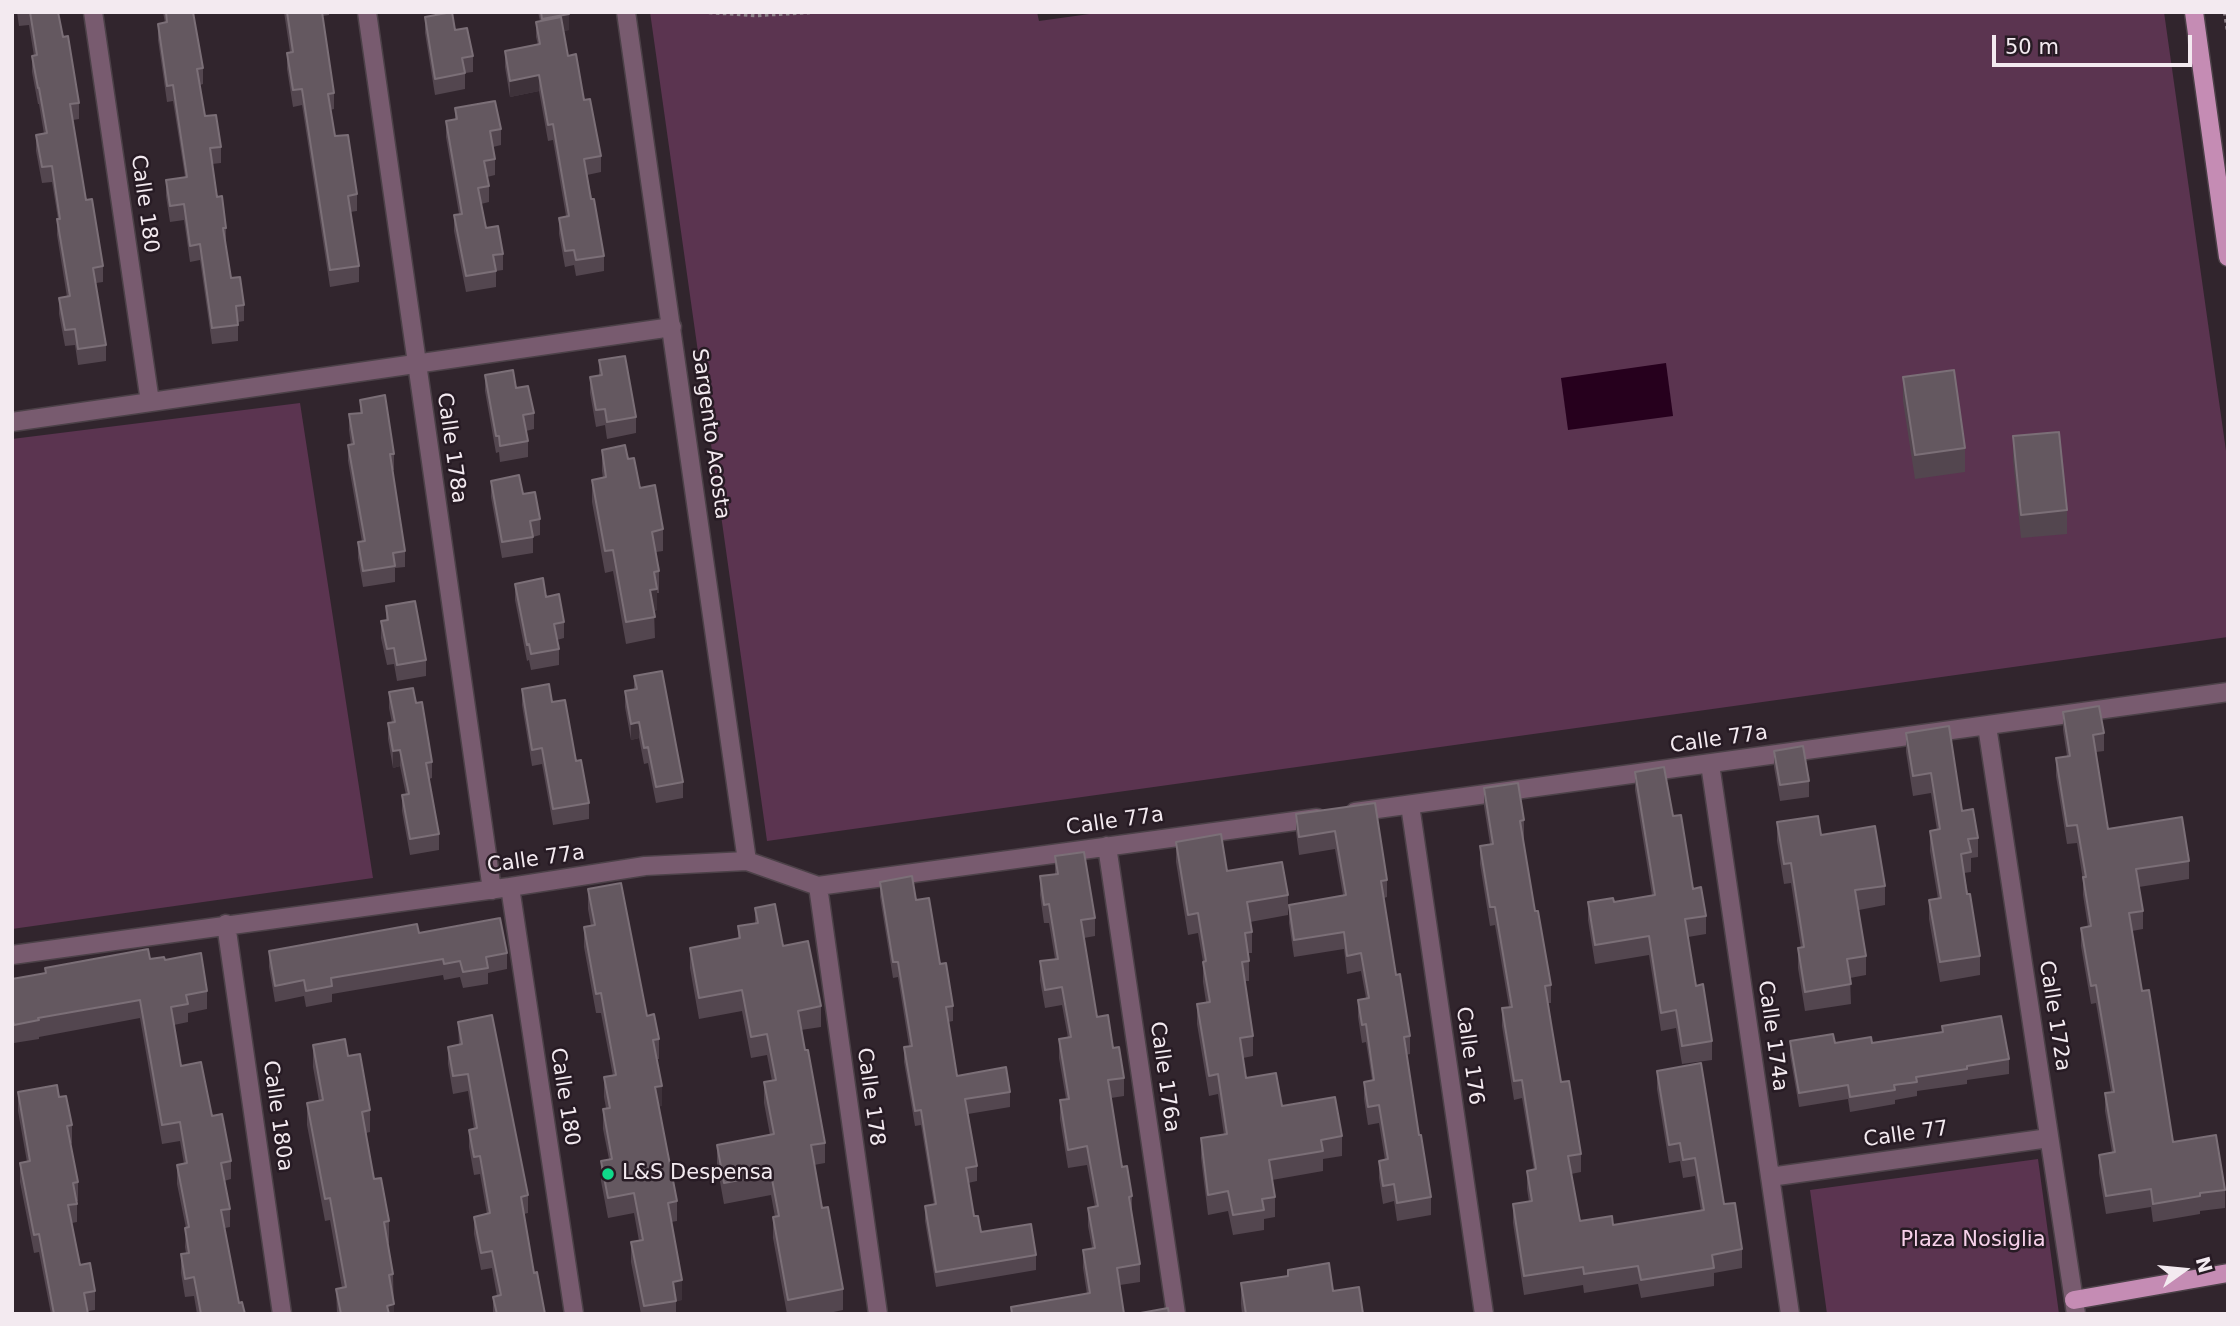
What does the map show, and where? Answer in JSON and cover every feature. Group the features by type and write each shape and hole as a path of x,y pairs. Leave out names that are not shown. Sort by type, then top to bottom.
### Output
{"main road":[{"path":"2194,12 2228,257"},
{"path":"2075,1307 2228,1273"}],"street":[{"name":"Calle 180","path":"93,12 149,402"},
{"name":"Calle 178a","path":"367,12 416,364 501,888"},
{"name":"Sargento Acosta","path":"626,12 747,862"},
{"path":"12,422 672,327"},
{"name":"Calle 77a","path":"12,955 645,866 747,862 818,886 2228,692"},
{"name":"Calle 172a","path":"1987,726 2075,1307"},
{"name":"Calle 174a","path":"1710,764 1790,1314"},
{"name":"Calle 176","path":"1410,805 1484,1314"},
{"name":"Calle 176a","path":"1107,846 1176,1314"},
{"name":"Calle 178","path":"818,886 878,1314"},
{"name":"Calle 180","path":"501,888 574,1314"},
{"name":"Calle 180a","path":"226,924 282,1314"},
{"name":"Calle 77","path":"1770,1177 2049,1138"}],"path":[{"path":"709,12 756,15 810,12"},
{"path":"2225,12 2228,30"}],"green space":[{"path":"650,12 1037,12 1039,21 1104,12 2164,12 2228,465 2228,637 767,841"},
{"path":"300,403 373,878 12,929 12,439"},
{"name":"Plaza Nosiglia","path":"2038,1159 2059,1314 1827,1314 1810,1190"}],"shaded area":[{"path":"1666,363 1673,416 1568,430 1561,378"}],"building":[{"path":"30,12 58,12 63,37 68,36 79,103 70,104 86,200 92,199 103,266 93,268 106,345 78,349 75,329 65,330 59,298 70,296 57,219 60,219 52,166 42,167 36,135 47,133 32,56 37,55"},
{"path":"166,12 193,12 203,68 197,69 205,116 216,115 221,147 210,148 217,197 222,196 226,228 223,228 231,278 240,277 244,305 236,306 238,325 212,328 200,244 190,246 184,204 170,206 166,180 187,177 173,85 167,86 158,24 167,22"},
{"path":"287,12 322,12 334,93 328,94 335,136 348,135 357,194 348,196 359,266 330,270 302,89 293,90 287,53 293,52"},
{"path":"452,12 455,30 467,28 473,56 462,58 465,73 435,79 425,17"},
{"path":"541,12 568,12 569,14 542,19"},
{"path":"561,17 568,56 576,54 584,100 590,99 601,156 584,159 604,256 576,260 574,250 565,251 559,218 569,216 553,124 548,125 539,75 510,81 505,51 540,44 536,22"},
{"path":"495,101 501,129 490,131 495,159 484,161 489,186 478,188 486,228 498,226 503,254 493,255 496,271 466,276 454,215 462,214 446,121 457,119 455,108"},
{"path":"625,356 636,417 607,422 605,409 596,410 590,377 602,375 599,360"},
{"path":"513,370 516,388 528,386 534,413 523,415 528,441 500,446 485,375"},
{"path":"1954,370 1965,448 1915,455 1903,377"},
{"path":"385,395 394,454 390,454 405,551 393,553 395,566 363,571 358,542 365,541 348,445 354,444 349,414 362,413 360,400"},
{"path":"2059,432 2067,510 2021,515 2013,436"},
{"path":"625,445 628,459 634,458 640,488 655,485 663,529 652,532 659,571 654,572 657,589 650,590 655,617 626,622 613,550 605,551 592,480 606,477 602,450"},
{"path":"519,475 523,494 535,492 540,519 530,521 533,537 502,542 491,481"},
{"path":"543,578 546,597 559,594 564,622 554,624 559,649 531,654 515,584"},
{"path":"415,601 426,660 397,665 394,648 387,649 381,621 388,620 386,606"},
{"path":"662,671 683,782 656,787 648,747 644,748 639,722 631,724 625,691 637,689 634,676"},
{"path":"549,684 552,702 565,700 576,761 581,760 589,803 553,809 542,748 532,750 522,689"},
{"path":"413,688 416,703 422,702 432,762 426,763 439,834 410,839 402,795 409,794 400,750 393,751 388,723 395,722 389,692"},
{"path":"2099,706 2104,733 2093,735 2108,829 2182,817 2189,861 2136,869 2143,911 2129,913 2142,991 2149,990 2173,1142 2216,1135 2225,1190 2153,1204 2151,1189 2106,1196 2099,1155 2115,1152 2105,1093 2114,1092 2096,985 2091,986 2081,928 2091,926 2077,825 2067,826 2056,758 2070,756 2063,712"},
{"path":"1949,726 1962,811 1973,809 1978,838 1968,839 1971,852 1961,854 1980,956 1940,962 1929,900 1941,898 1930,831 1940,829 1931,773 1913,776 1906,733"},
{"path":"1803,746 1809,781 1780,785 1774,751"},
{"path":"1664,767 1673,816 1681,815 1693,889 1701,887 1706,916 1685,919 1696,986 1703,984 1712,1041 1682,1046 1676,1010 1661,1013 1649,936 1595,945 1588,902 1613,898 1614,902 1655,895 1635,772"},
{"path":"1518,783 1524,820 1520,821 1551,985 1545,986 1561,1082 1569,1081 1581,1154 1568,1156 1580,1221 1612,1216 1613,1225 1704,1210 1695,1158 1683,1160 1680,1143 1669,1145 1657,1071 1701,1063 1724,1204 1735,1203 1742,1249 1712,1255 1714,1268 1641,1280 1638,1266 1584,1274 1583,1267 1524,1276 1513,1204 1532,1201 1527,1171 1536,1169 1522,1080 1514,1081 1502,1008 1512,1007 1495,907 1490,907 1480,846 1493,844 1484,788"},
{"path":"1375,803 1387,880 1381,881 1396,975 1400,974 1410,1036 1404,1037 1431,1197 1397,1203 1394,1184 1383,1186 1379,1161 1388,1159 1379,1105 1368,1107 1364,1082 1374,1080 1366,1024 1362,1025 1358,1000 1369,998 1361,953 1347,956 1344,932 1294,940 1289,905 1346,895 1335,831 1299,837 1296,814"},
{"path":"1818,816 1821,835 1875,826 1885,886 1855,890 1866,956 1847,959 1851,984 1805,992 1798,948 1804,947 1791,863 1784,864 1777,822"},
{"path":"1221,834 1227,871 1282,862 1288,895 1247,902 1252,932 1245,933 1249,961 1242,962 1253,1036 1240,1038 1246,1078 1276,1073 1282,1106 1335,1097 1342,1136 1321,1140 1323,1151 1269,1160 1275,1197 1262,1199 1264,1210 1233,1215 1228,1191 1208,1195 1201,1138 1227,1134 1218,1074 1209,1076 1197,1004 1210,1002 1198,913 1188,915 1176,842"},
{"path":"1084,852 1095,918 1081,920 1097,1017 1108,1015 1113,1048 1119,1047 1124,1078 1108,1080 1122,1167 1127,1166 1140,1264 1117,1268 1124,1314 1012,1314 1011,1307 1090,1293 1083,1250 1095,1248 1088,1208 1098,1206 1087,1146 1068,1150 1060,1100 1069,1099 1059,1039 1071,1037 1062,987 1045,990 1040,961 1058,959 1049,904 1044,905 1040,876 1058,874 1055,856"},
{"path":"912,876 916,900 929,898 940,964 946,963 953,1006 946,1007 957,1076 1006,1067 1010,1092 965,1099 977,1166 966,1168 974,1216 978,1216 981,1232 1031,1224 1036,1255 936,1272 925,1206 936,1204 921,1110 915,1111 904,1047 912,1046 898,962 893,962 880,882"},
{"path":"621,883 647,1016 654,1014 659,1039 653,1040 662,1086 655,1087 677,1201 668,1203 682,1280 673,1282 676,1301 644,1306 631,1242 643,1240 634,1193 608,1198 601,1161 612,1159 603,1109 610,1108 604,1077 616,1075 601,993 596,994 584,927 595,925 588,889"},
{"path":"775,904 783,946 808,941 821,1006 798,1011 825,1143 811,1145 822,1208 828,1207 843,1289 788,1300 773,1217 779,1216 771,1174 724,1183 717,1145 774,1134 764,1082 776,1080 767,1034 751,1037 742,990 699,998 690,948 740,938 738,926 758,923 755,908"},
{"path":"500,918 507,953 486,957 488,968 463,972 460,961 444,964 443,959 331,978 332,986 306,991 304,980 275,986 269,951 417,924 419,933"},
{"path":"148,949 150,959 164,957 165,960 201,953 207,991 186,995 188,1004 171,1007 181,1066 201,1062 212,1116 222,1114 231,1161 221,1163 230,1209 221,1210 239,1303 242,1302 245,1314 201,1314 194,1277 185,1279 181,1254 189,1253 185,1228 189,1227 177,1165 187,1163 180,1122 162,1125 140,1000 38,1018 39,1020 14,1025 12,979 46,973 45,968"},
{"path":"492,1015 528,1195 521,1197 534,1273 537,1272 545,1314 497,1314 493,1297 501,1295 492,1251 481,1253 474,1217 490,1213 480,1156 474,1157 469,1130 477,1128 468,1074 453,1076 448,1047 462,1044 458,1022"},
{"path":"2001,1016 2009,1059 1916,1077 1917,1082 1894,1085 1895,1090 1850,1097 1848,1085 1799,1093 1790,1041 1833,1034 1835,1043 1871,1037 1872,1043 1943,1032 1942,1026"},
{"path":"345,1039 348,1056 360,1054 370,1110 362,1112 374,1179 381,1178 389,1221 384,1222 393,1274 389,1275 394,1304 387,1306 389,1314 341,1314 336,1289 346,1287 330,1198 325,1199 307,1103 323,1100 313,1045"},
{"path":"57,1085 59,1097 66,1096 72,1125 67,1126 78,1182 73,1183 77,1204 68,1205 80,1265 90,1263 95,1291 84,1293 88,1314 54,1314 39,1234 34,1235 20,1163 30,1161 18,1092"},
{"path":"1329,1263 1333,1291 1359,1287 1363,1314 1246,1314 1241,1283 1288,1276 1288,1270"},
{"path":"1168,1308 1169,1314 1135,1314"}],"place":[{"name":"L&S Despensa","path":"608,1174"}]}
